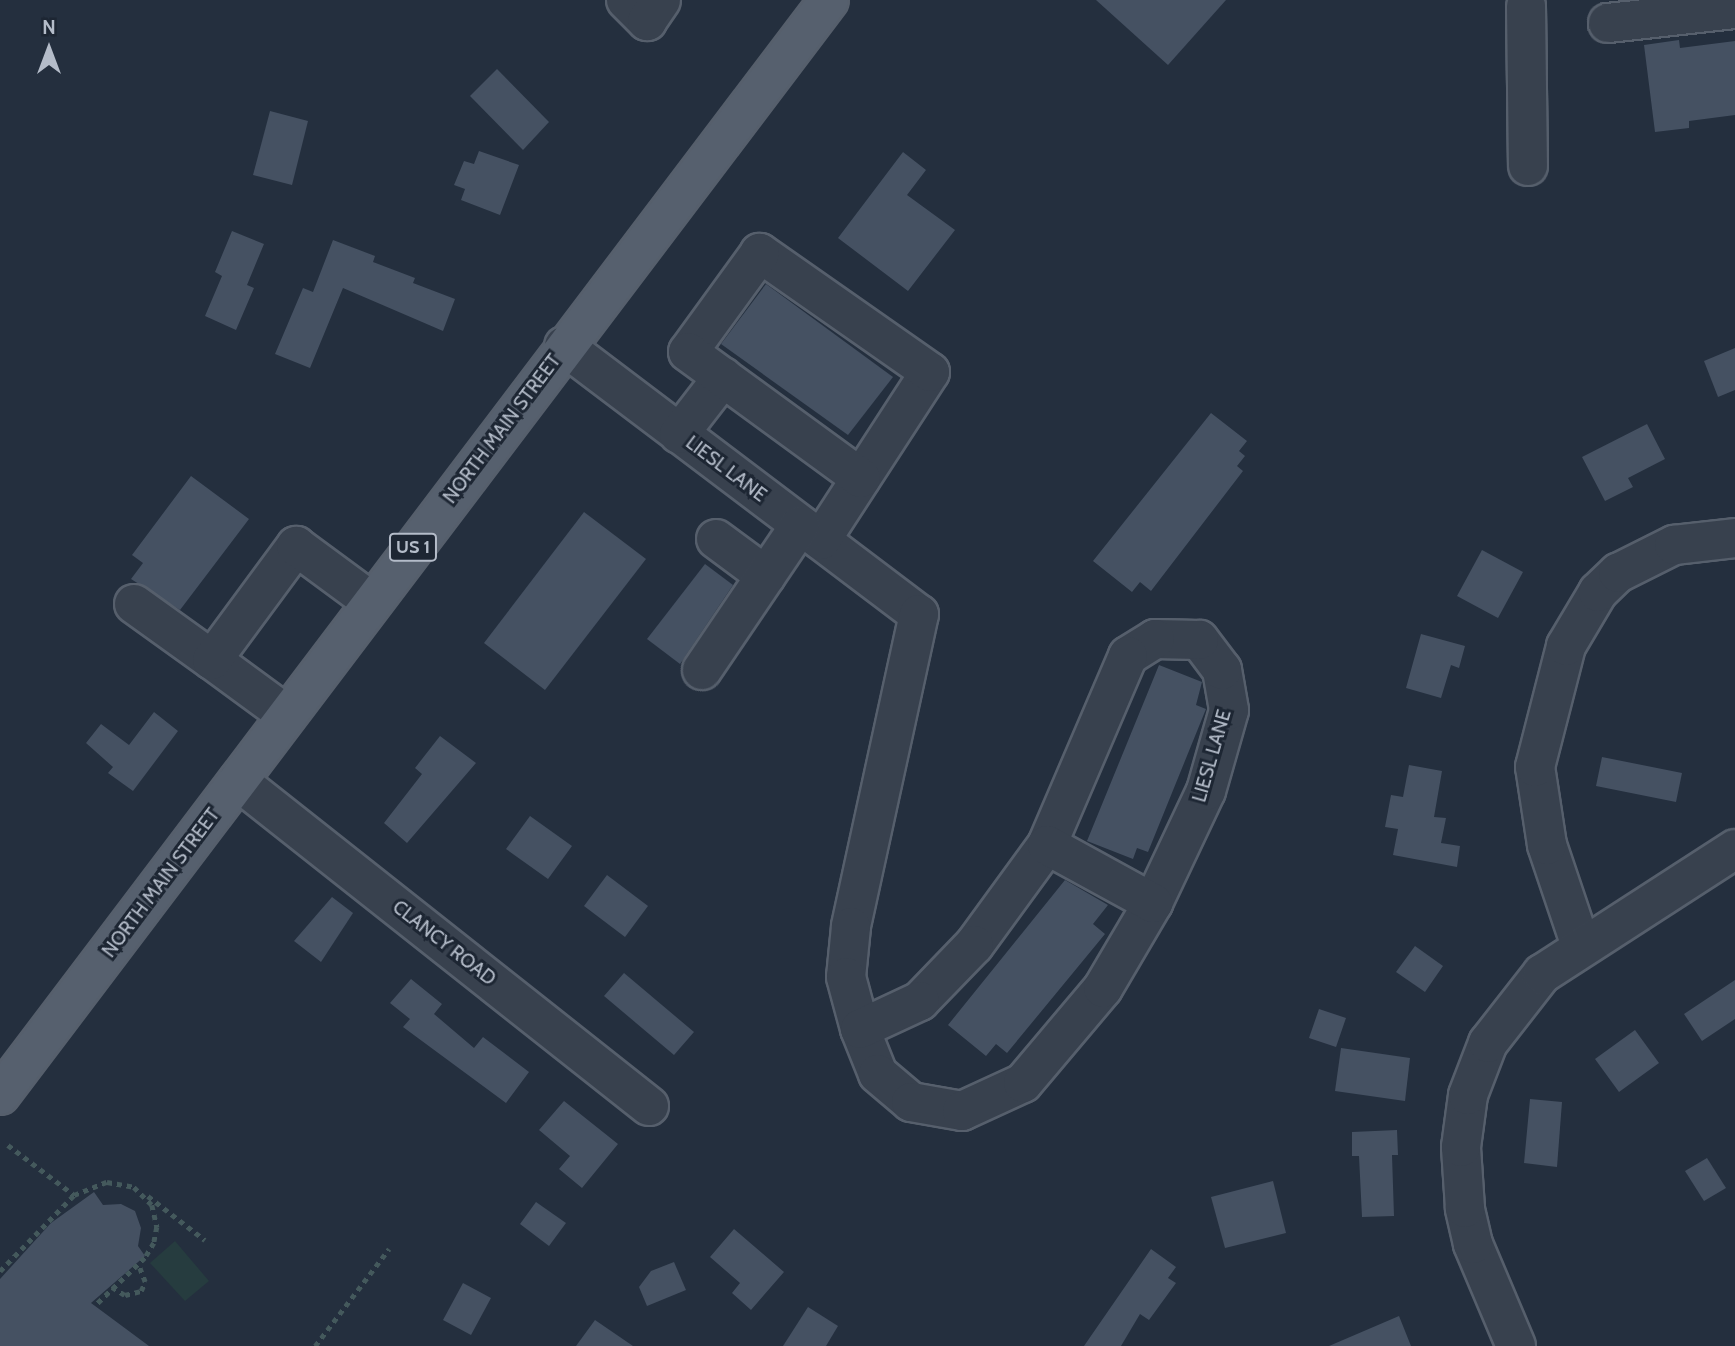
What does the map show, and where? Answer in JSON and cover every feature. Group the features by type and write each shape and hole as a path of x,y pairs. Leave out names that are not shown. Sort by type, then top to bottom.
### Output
{"main road":[{"name":"NORTH MAIN STREET","path":"0,1095 564,346 829,0"}],"street":[{"path":"626,0 647,21 662,0"},
{"path":"1527,6 1528,166"},
{"path":"1608,23 1715,7"},
{"path":"702,670 766,576 861,478 930,372 760,253 688,352 861,478"},
{"name":"LIESL LANE","path":"564,346 919,614 851,927 846,977 860,1029 878,1074 911,1102 962,1111 1023,1083 1103,988 1153,903 1206,791 1229,710 1222,670 1199,640 1155,639 1128,656 1048,845 974,945 920,1000 860,1029"},
{"path":"679,434 723,377"},
{"path":"1581,946 1547,845 1535,767 1566,646 1598,592 1618,573 1674,545 1735,538"},
{"path":"716,539 766,576"},
{"path":"212,660 296,546 372,603"},
{"path":"134,604 287,715"},
{"name":"CLANCY ROAD","path":"238,781 649,1105"},
{"path":"1048,845 1153,903"},
{"path":"1516,1346 1473,1244 1465,1208 1461,1147 1468,1095 1488,1044 1516,1004 1542,974 1581,946 1735,849"}],"path":[{"path":"8,1145 74,1195"},
{"path":"0,1271 74,1195 107,1182 142,1191 205,1240"},
{"path":"95,1306 138,1264 156,1235 152,1206 142,1191"},
{"path":"315,1346 390,1249"},
{"path":"112,1287 125,1295 141,1291 145,1282 138,1264"}],"green space":[{"path":"175,1241 209,1281 185,1301 150,1263"}],"building":[{"path":"1096,0 1226,0 1168,65"},
{"path":"1679,40 1680,48 1735,41 1735,115 1689,121 1689,128 1655,132 1644,45"},
{"path":"497,69 549,122 523,150 470,96"},
{"path":"270,111 308,121 292,185 253,175"},
{"path":"479,151 519,165 500,215 461,200 465,189 454,185 464,161 474,164"},
{"path":"903,152 926,170 907,195 955,230 908,291 838,238"},
{"path":"232,231 264,244 247,285 254,288 236,330 205,316 222,276 215,272"},
{"path":"333,240 375,256 373,262 415,278 413,283 455,299 443,331 343,288 310,368 275,354 303,288 313,292"},
{"path":"766,284 893,377 848,435 721,344"},
{"path":"1735,348 1735,390 1718,397 1704,361"},
{"path":"1211,413 1247,441 1239,451 1245,456 1237,466 1243,471 1151,591 1140,582 1132,592 1093,561"},
{"path":"1647,424 1665,459 1628,478 1633,487 1605,501 1582,457"},
{"path":"191,476 249,519 180,610 131,579 143,563 132,555"},
{"path":"584,512 646,559 545,690 484,643"},
{"path":"1482,550 1523,572 1498,618 1457,596"},
{"path":"705,564 733,585 680,664 647,639"},
{"path":"1421,634 1465,646 1459,668 1451,665 1441,698 1406,688"},
{"path":"1159,665 1202,682 1196,705 1206,709 1148,852 1137,848 1133,859 1087,841"},
{"path":"154,712 178,731 133,791 108,773 113,767 86,743 101,724 129,745"},
{"path":"440,736 476,763 407,843 384,823 422,774 415,768"},
{"path":"1602,757 1682,773 1676,802 1596,786"},
{"path":"1409,765 1442,771 1434,817 1446,818 1441,843 1460,846 1457,867 1393,855 1398,829 1385,827 1391,795 1403,797"},
{"path":"530,816 572,846 548,879 506,849"},
{"path":"607,875 648,906 625,937 584,906"},
{"path":"1065,880 1108,905 1093,924 1105,934 1007,1053 996,1044 986,1056 948,1025"},
{"path":"332,897 353,913 321,962 294,941"},
{"path":"1415,946 1443,966 1425,992 1396,972"},
{"path":"624,973 694,1032 674,1055 604,996"},
{"path":"411,979 442,1004 434,1014 474,1048 483,1037 529,1072 506,1103 403,1027 410,1019 390,1003"},
{"path":"1735,980 1735,1019 1702,1041 1684,1014"},
{"path":"1319,1009 1346,1018 1336,1047 1309,1038"},
{"path":"1635,1030 1659,1063 1619,1092 1595,1059"},
{"path":"1341,1048 1410,1058 1405,1101 1335,1091"},
{"path":"1530,1099 1562,1102 1557,1167 1524,1163"},
{"path":"564,1101 618,1144 582,1188 559,1169 570,1156 539,1130"},
{"path":"1397,1130 1398,1155 1392,1155 1394,1216 1362,1217 1359,1156 1352,1156 1352,1132"},
{"path":"1707,1158 1726,1188 1704,1201 1685,1171"},
{"path":"1273,1181 1286,1233 1225,1248 1211,1197"},
{"path":"94,1192 103,1205 121,1204 135,1211 141,1228 138,1246 145,1256 91,1303 149,1346 0,1346 0,1279 51,1223"},
{"path":"536,1202 566,1223 549,1246 520,1224"},
{"path":"734,1229 784,1272 751,1310 732,1293 740,1283 710,1257"},
{"path":"1151,1249 1176,1267 1168,1278 1176,1283 1149,1320 1140,1314 1121,1346 1084,1346"},
{"path":"674,1262 686,1290 647,1306 639,1287 651,1271"},
{"path":"463,1283 491,1298 471,1335 443,1320"},
{"path":"808,1307 838,1326 826,1346 783,1346"},
{"path":"1399,1316 1411,1346 1329,1346"},
{"path":"595,1320 633,1346 576,1346"}]}
